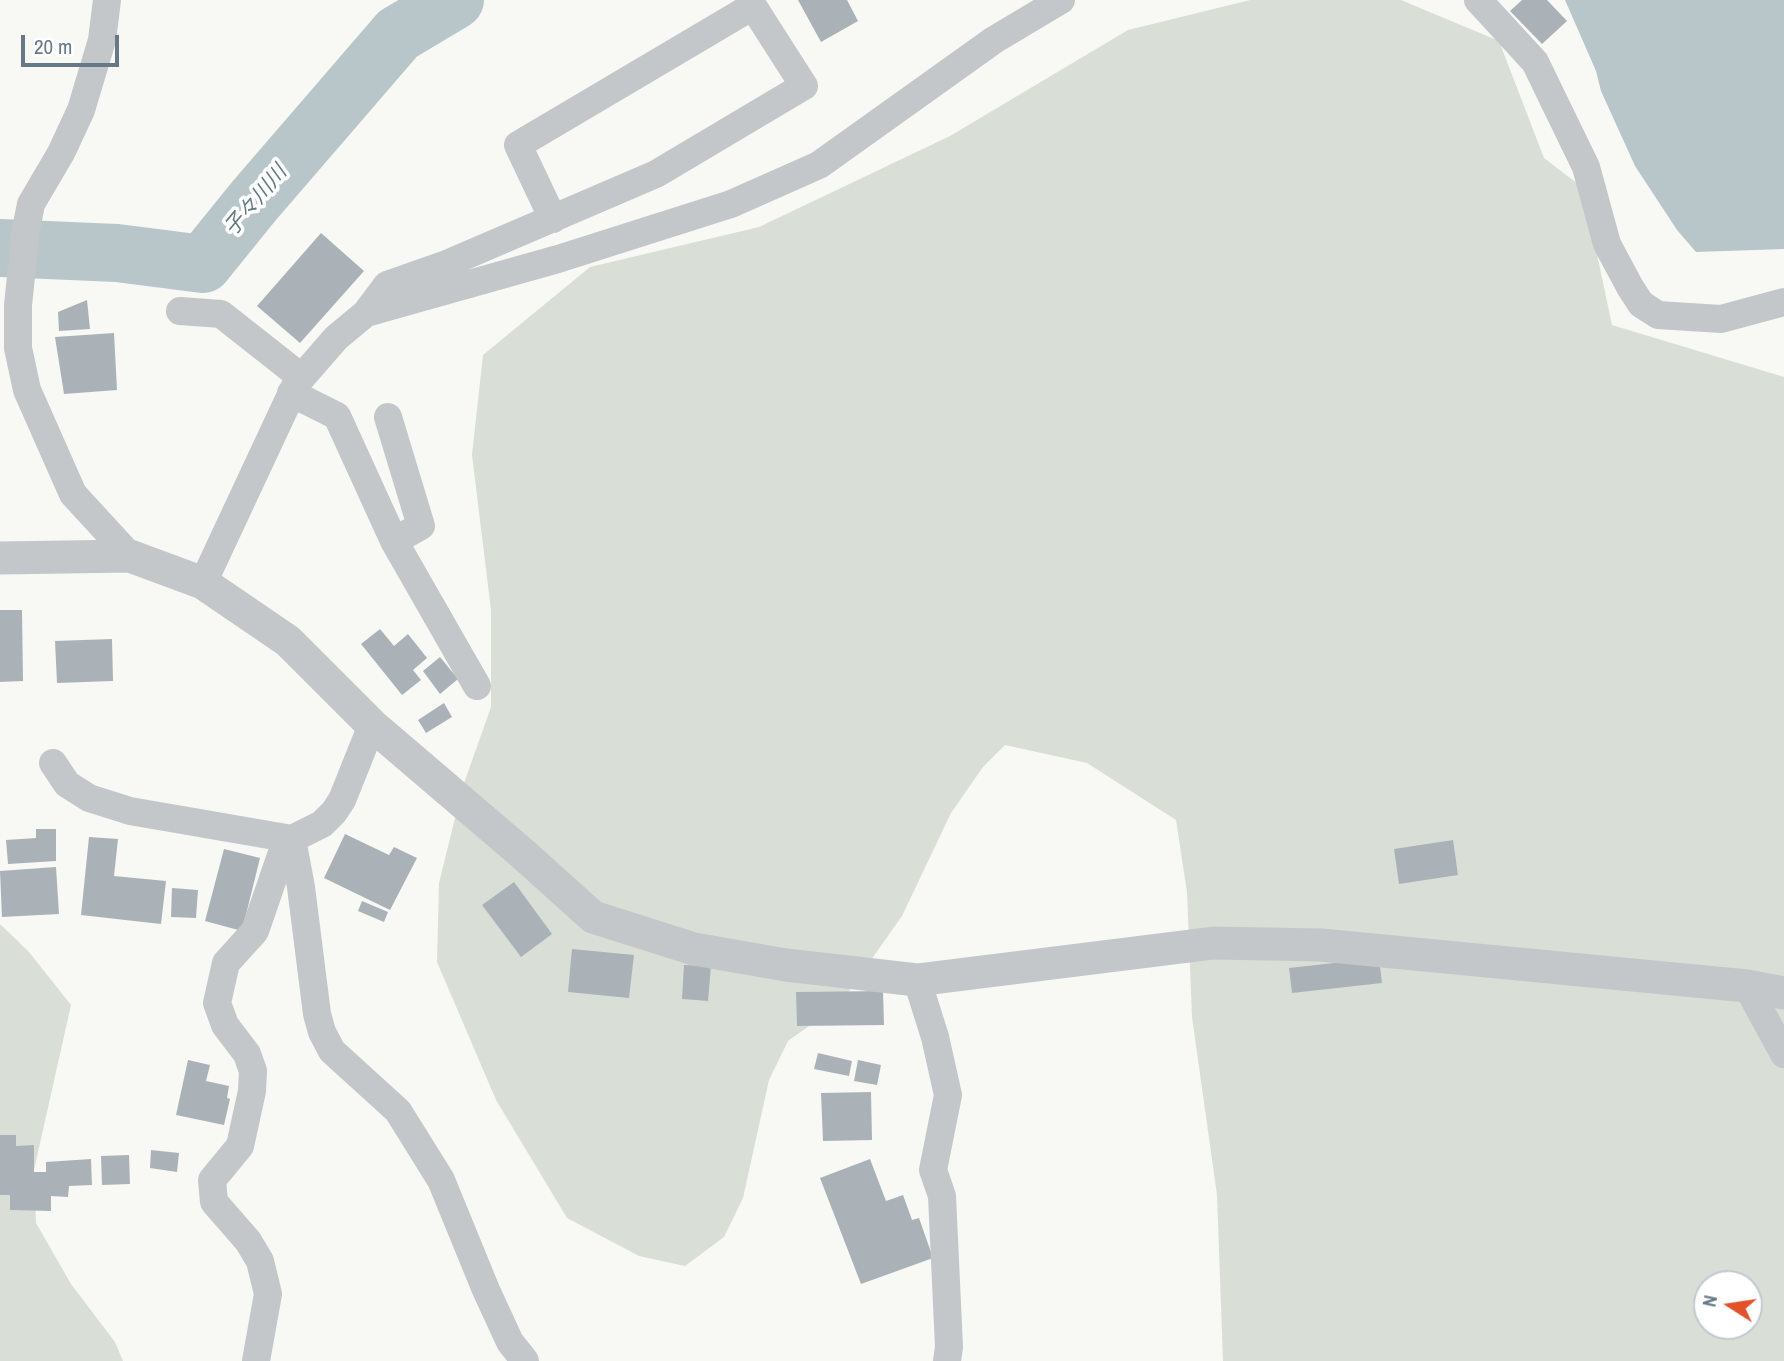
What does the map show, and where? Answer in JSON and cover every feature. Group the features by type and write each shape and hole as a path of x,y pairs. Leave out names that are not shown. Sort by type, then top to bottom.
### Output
{"street":[{"path":"107,0 102,40 81,110 61,153 31,204 18,305 18,348 27,390 73,494 131,556"},
{"path":"366,313 558,259 730,204 819,165 993,40 1060,0"},
{"path":"1478,0 1535,62 1586,167 1607,244 1642,304 1658,315 1721,320 1784,302"},
{"path":"202,583 296,385 336,338 366,313 387,285 444,265 553,219 656,174 804,86 751,3 517,145 553,219"},
{"path":"180,311 221,314 296,385 337,416 394,541 477,686"},
{"path":"388,417 421,526 394,541"},
{"path":"0,558 131,556 202,583 288,641 372,725 523,853 593,917 694,948 786,965 917,979 1214,943 1321,944 1747,986 1784,993"},
{"path":"53,764 66,784 89,798 130,811 289,839 322,824 334,812 342,800 372,725"},
{"path":"256,1361 268,1294 260,1261 248,1241 214,1202 212,1180 240,1146 252,1091 253,1071 247,1054 225,1026 217,1003 226,963 255,931 289,839"},
{"path":"289,839 301,887 317,1014 322,1032 332,1051 398,1111 441,1180 500,1321 510,1342 525,1361"},
{"path":"917,979 935,1037 948,1096 933,1170 942,1196 949,1347 947,1361"},
{"path":"1747,986 1784,1054"}],"shaded area":[{"path":"1250,0 1401,0 1499,41 1544,158 1583,188 1612,325 1784,377 1784,1361 1223,1361 1217,1195 1192,1017 1187,892 1176,820 1087,763 1005,745 983,767 951,813 902,916 840,1004 788,1041 769,1080 743,1198 724,1237 685,1266 639,1256 567,1218 496,1100 437,962 439,883 463,786 491,707 491,610 472,455 483,355 590,267 759,227 950,136 1128,30"},
{"path":"1565,0 1784,0 1784,249 1696,252 1677,230 1635,166 1601,91 1596,71"},
{"path":"0,924 29,952 71,1005 34,1170 36,1223 71,1284 115,1342 123,1361 0,1361"}],"building":[{"path":"798,0 847,0 858,21 821,42"},
{"path":"1522,0 1547,0 1567,21 1542,44 1510,11"},
{"path":"321,233 364,271 300,343 257,306"},
{"path":"87,300 90,329 59,331 58,312"},
{"path":"114,333 117,390 64,394 55,337"},
{"path":"0,610 22,610 23,681 0,682"},
{"path":"380,629 394,646 408,634 427,658 413,670 421,680 402,695 361,644"},
{"path":"112,639 113,681 57,683 55,641"},
{"path":"440,657 458,679 440,694 423,671"},
{"path":"444,703 452,717 426,733 418,720"},
{"path":"36,829 56,829 56,861 8,864 6,840 36,838"},
{"path":"345,834 389,855 394,847 417,858 390,910 324,878"},
{"path":"89,837 118,839 114,876 166,881 161,924 81,915"},
{"path":"1453,840 1458,875 1399,884 1394,849"},
{"path":"224,849 260,858 242,931 205,921"},
{"path":"56,867 59,914 2,917 0,871"},
{"path":"514,882 552,934 521,957 482,905"},
{"path":"172,888 198,890 196,918 171,917"},
{"path":"362,901 388,912 384,922 358,911"},
{"path":"572,949 634,955 629,998 568,992"},
{"path":"1379,958 1382,983 1292,993 1289,968"},
{"path":"684,965 711,966 708,1001 682,999"},
{"path":"883,991 884,1025 797,1026 796,992"},
{"path":"818,1053 852,1061 849,1076 814,1069"},
{"path":"188,1060 210,1065 206,1081 229,1086 227,1098 230,1099 224,1125 176,1115"},
{"path":"858,1060 881,1065 877,1085 854,1081"},
{"path":"871,1092 872,1140 823,1141 821,1093"},
{"path":"0,1135 16,1135 16,1146 34,1145 34,1172 46,1172 46,1162 91,1159 92,1185 69,1186 68,1197 51,1196 51,1211 10,1210 10,1195 0,1195"},
{"path":"151,1150 179,1153 177,1172 150,1168"},
{"path":"129,1155 130,1184 102,1185 101,1156"},
{"path":"870,1159 886,1201 903,1195 912,1220 919,1218 933,1258 861,1284 820,1178"}],"waterway":[{"name":"子々川川","path":"0,248 117,253 203,264 398,34 455,0"}]}
